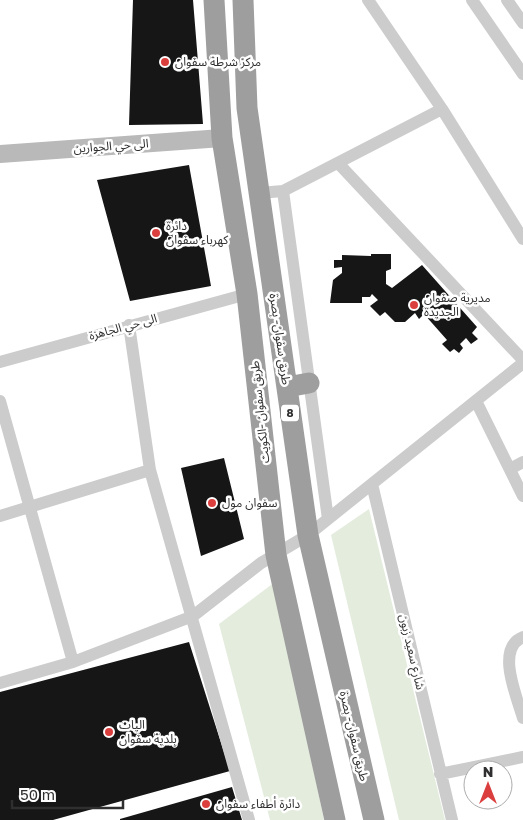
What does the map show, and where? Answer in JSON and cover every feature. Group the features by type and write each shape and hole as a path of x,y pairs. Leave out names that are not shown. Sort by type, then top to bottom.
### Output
{"highway":[{"name":"طريق سفوان -الكويت","path":"214,0 222,138 247,294 276,555 335,820"},
{"name":"طريق سفوان- بصرة","path":"243,0 247,108 308,535 374,820"},
{"path":"287,387 310,383"}],"main road":[{"name":"الى حي الجوارين","path":"0,154 222,138"}],"street":[{"path":"368,0 442,109 523,239"},
{"path":"472,0 523,74"},
{"path":"507,0 523,23"},
{"path":"259,193 283,191 442,109"},
{"path":"0,683 73,662 193,616 261,562 308,535 523,362 338,163"},
{"path":"283,191 328,519"},
{"name":"الى حي الجاهزة","path":"0,362 247,294"},
{"path":"129,325 150,470 193,616 249,820"},
{"path":"0,401 73,662"},
{"path":"476,401 523,496"},
{"path":"510,469 523,462"},
{"path":"0,516 150,470"},
{"name":"شارع سعيد زبون","path":"372,484 452,820"},
{"path":"523,637 517,640 509,652 509,669 523,718"},
{"path":"440,774 523,757"}],"shaded area":[{"path":"369,509 445,820 399,820 331,535"},
{"path":"275,582 324,820 270,820 219,624"}],"building":[{"name":"مركز شرطة سفوان","path":"133,0 193,0 203,124 129,125"},
{"name":"دائرة كهرباء سفوان","path":"189,165 211,286 130,301 97,180"},
{"name":"مديرية صفوان الجديدة","path":"371,254 391,254 391,269 386,271 386,284 392,288 422,265 477,327 472,333 478,339 471,344 466,338 460,344 463,348 459,353 454,349 450,352 442,344 447,340 424,314 419,319 415,313 405,322 395,322 385,312 380,316 370,306 378,300 372,294 370,297 362,297 362,303 330,303 333,280 342,273 342,267 334,268 334,260 342,260 342,255 371,256"},
{"name":"سفوان مول","path":"224,458 244,539 201,556 181,468"},
{"name":"اليات بلدية سفوان","path":"189,642 230,771 53,820 0,820 0,692"},
{"name":"دائرة أطفاء سفوان","path":"232,787 242,820 120,820 120,819"}],"place":[{"name":"مركز شرطة سفوان","path":"165,62"},
{"name":"دائرة كهرباء سفوان","path":"156,233"},
{"name":"مديرية صفوان الجديدة","path":"414,305"},
{"name":"سفوان مول","path":"212,503"},
{"name":"اليات بلدية سفوان","path":"109,732"},
{"name":"دائرة أطفاء سفوان","path":"206,804"}]}
